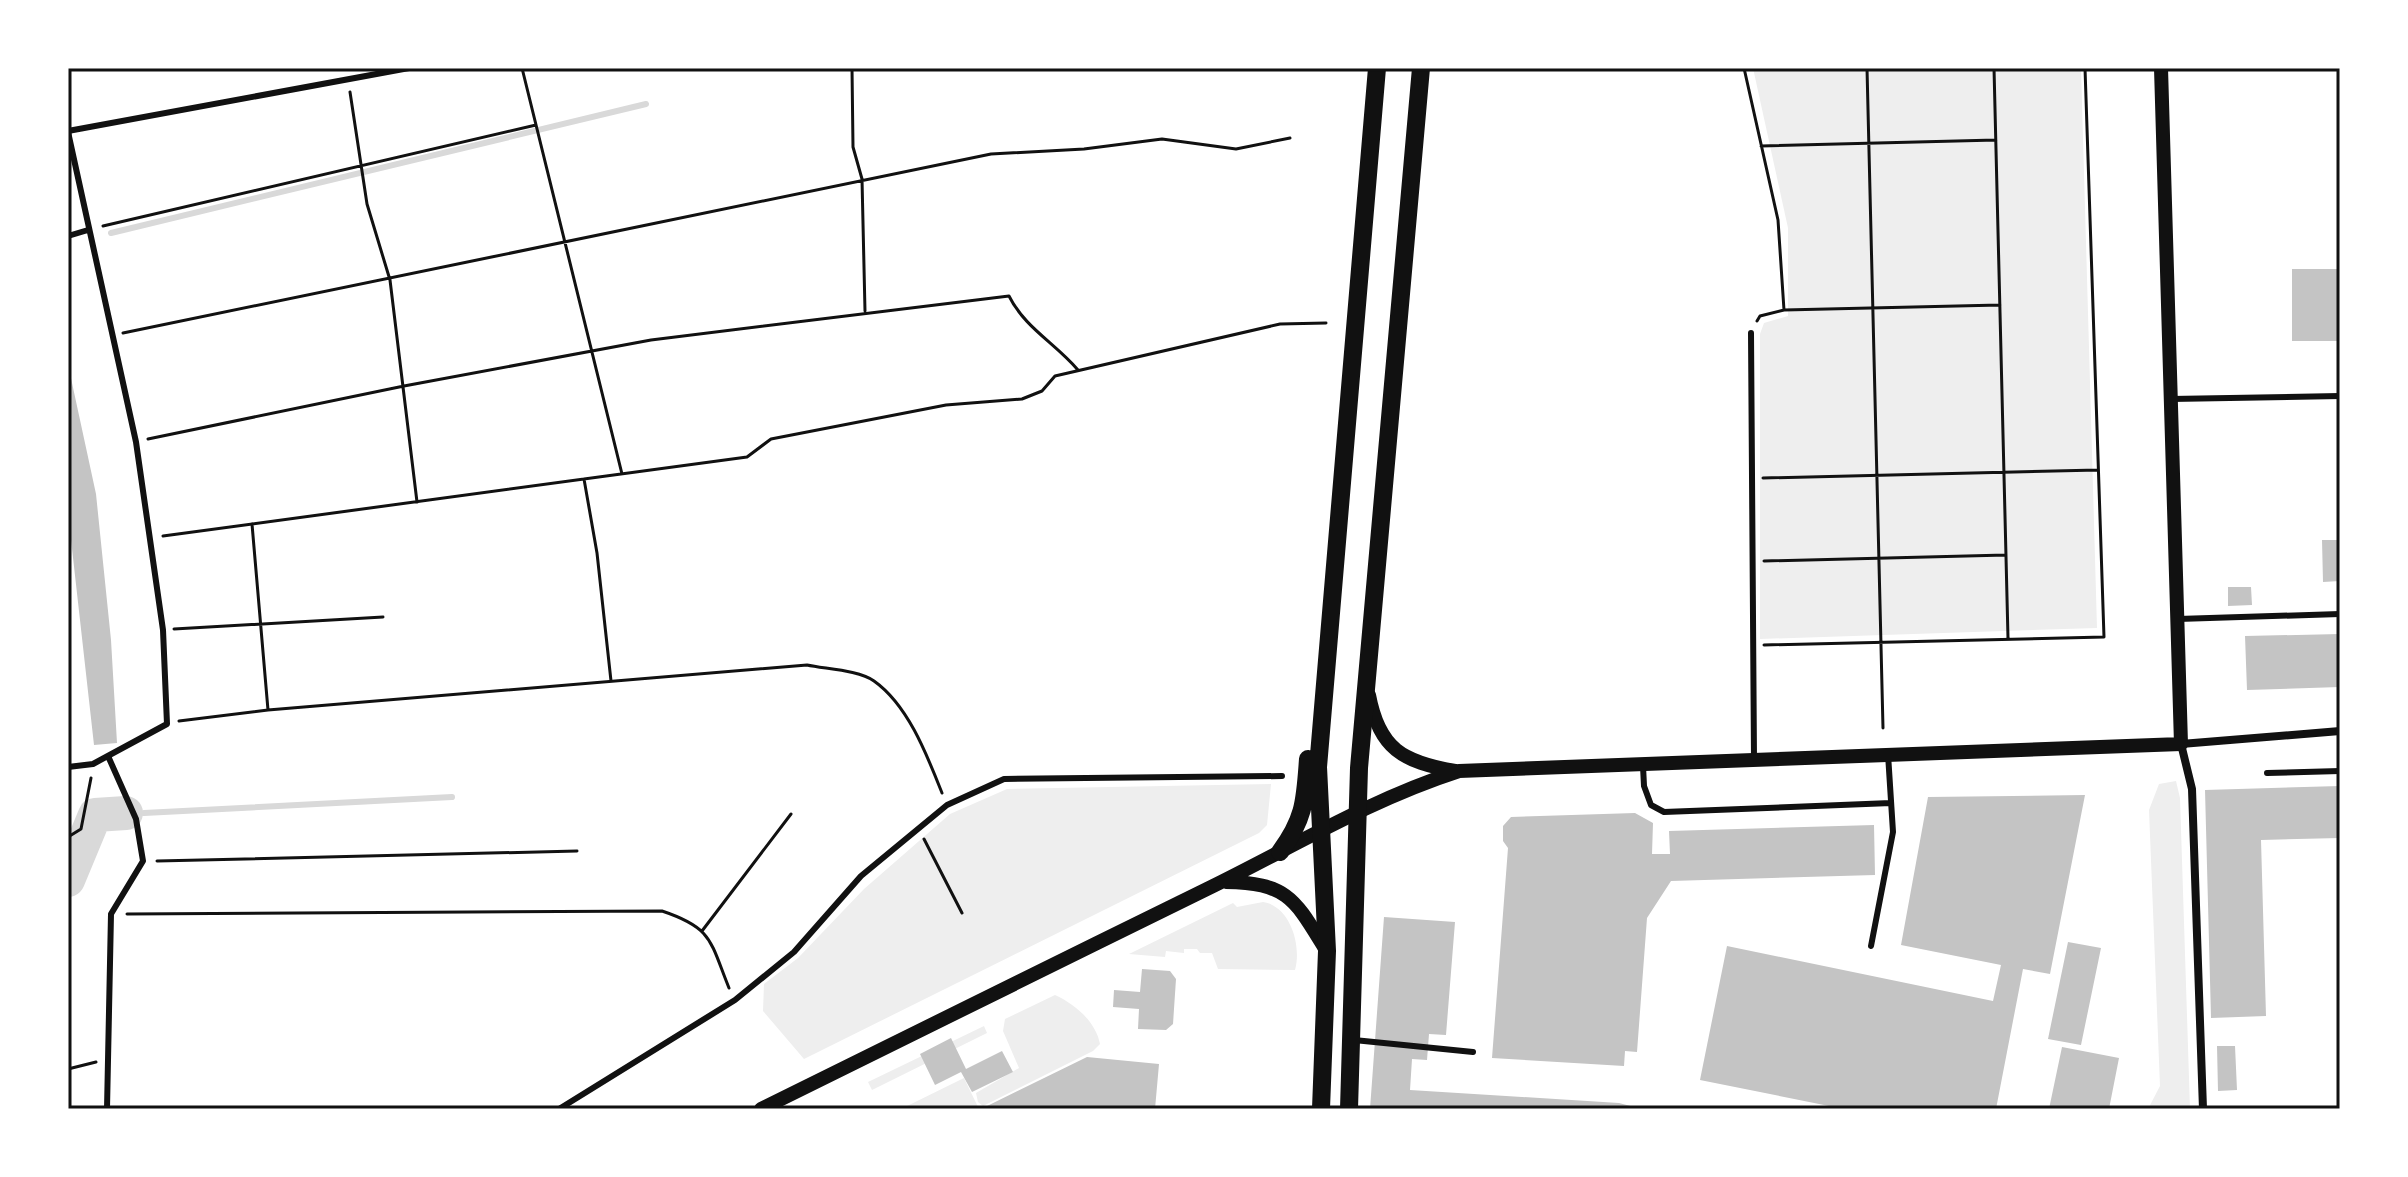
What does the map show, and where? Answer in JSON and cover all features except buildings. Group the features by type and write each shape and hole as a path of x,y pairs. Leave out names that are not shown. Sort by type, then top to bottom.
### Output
{"main road":[{"path":"1321,1109 1327,951 1318,767 1377,68"},
{"path":"1349,1109 1354,1040 1359,768 1421,68"},
{"path":"1280,852 1294,833 1305,806 1311,718 1323,696"}],"street":[{"path":"2161,68 2181,744 2192,789 2203,1109"},
{"path":"1368,684 1380,733 1392,749 1431,767 1459,771 2181,744 2340,731"},
{"path":"761,1109 1222,882 1359,810 1395,793 1459,771"},
{"path":"1222,882 1269,885 1282,891 1297,905 1327,951"}],"lane":[{"path":"68,767 93,764 167,724 163,630 136,442 115,334 88,230 68,132 409,68"},
{"path":"68,236 88,230"},
{"path":"1751,333 1754,758"},
{"path":"2171,399 2340,396"},
{"path":"2178,619 2340,614"},
{"path":"1871,946 1893,832 1888,754"},
{"path":"107,1109 111,914 143,861 136,819 108,756"},
{"path":"1643,762 1644,786 1651,805 1664,812 1891,803"},
{"path":"2267,773 2340,771"},
{"path":"559,1109 735,1000 794,952 861,876 947,805 1004,779 1282,776"},
{"path":"1354,1040 1473,1052"}],"path":[{"path":"522,68 622,474"},
{"path":"852,68 853,147 862,179 865,311"},
{"path":"1744,68 1778,220 1784,310"},
{"path":"1867,68 1883,728"},
{"path":"1994,68 2008,638"},
{"path":"1752,645 2104,637 2085,68"},
{"path":"348,79 367,204 390,280 417,502"},
{"path":"88,230 536,125"},
{"path":"115,334 390,280 991,154 1084,149 1162,139 1236,149 1290,138"},
{"path":"1761,146 1996,140"},
{"path":"136,442 404,386 593,351 865,311 1009,296 1021,319 1061,351 1078,370"},
{"path":"1751,333 1760,316 1784,310 2000,305"},
{"path":"150,538 747,457 771,439 932,407 1022,399 1042,391 1055,376 1078,370 1280,324 1326,323"},
{"path":"1751,478 2098,470"},
{"path":"584,479 597,553 611,681"},
{"path":"252,524 268,710"},
{"path":"1752,561 2006,555"},
{"path":"163,630 383,617"},
{"path":"167,724 268,710 807,665 872,679 899,707 927,754 947,805"},
{"path":"68,837 81,829 93,764"},
{"path":"702,931 791,814"},
{"path":"918,829 962,913"},
{"path":"143,861 577,851"},
{"path":"111,914 662,911 696,923 711,944 735,1000"},
{"path":"68,1069 108,1059"}],"shaded area":[{"path":"1753,68 2081,68 2097,628 1760,639 1760,334 1764,323 1788,316 1788,228"},
{"path":"2176,781 2180,798 2190,1109 2148,1109 2160,1086 2149,810 2159,784"},
{"path":"1271,784 1267,825 1259,833 804,1059 763,1011 764,984 798,958 864,889 950,814 1007,789"},
{"path":"1263,902 1280,911 1292,928 1297,949 1295,970 1218,969 1212,953 1200,953 1197,949 1184,949 1184,953 1166,951 1165,957 1129,954 1233,903 1237,907"},
{"path":"1055,995 1084,1015 1094,1028 1100,1044 1093,1051 983,1106 978,1102 976,1093 1019,1068 1003,1031 1005,1019"},
{"path":"984,1026 987,1033 872,1090 868,1082"},
{"path":"964,1078 979,1109 901,1109"}],"waterway":[{"path":"111,233 646,104"},
{"path":"144,813 452,797"},
{"path":"68,880 95,815 126,813"}]}
